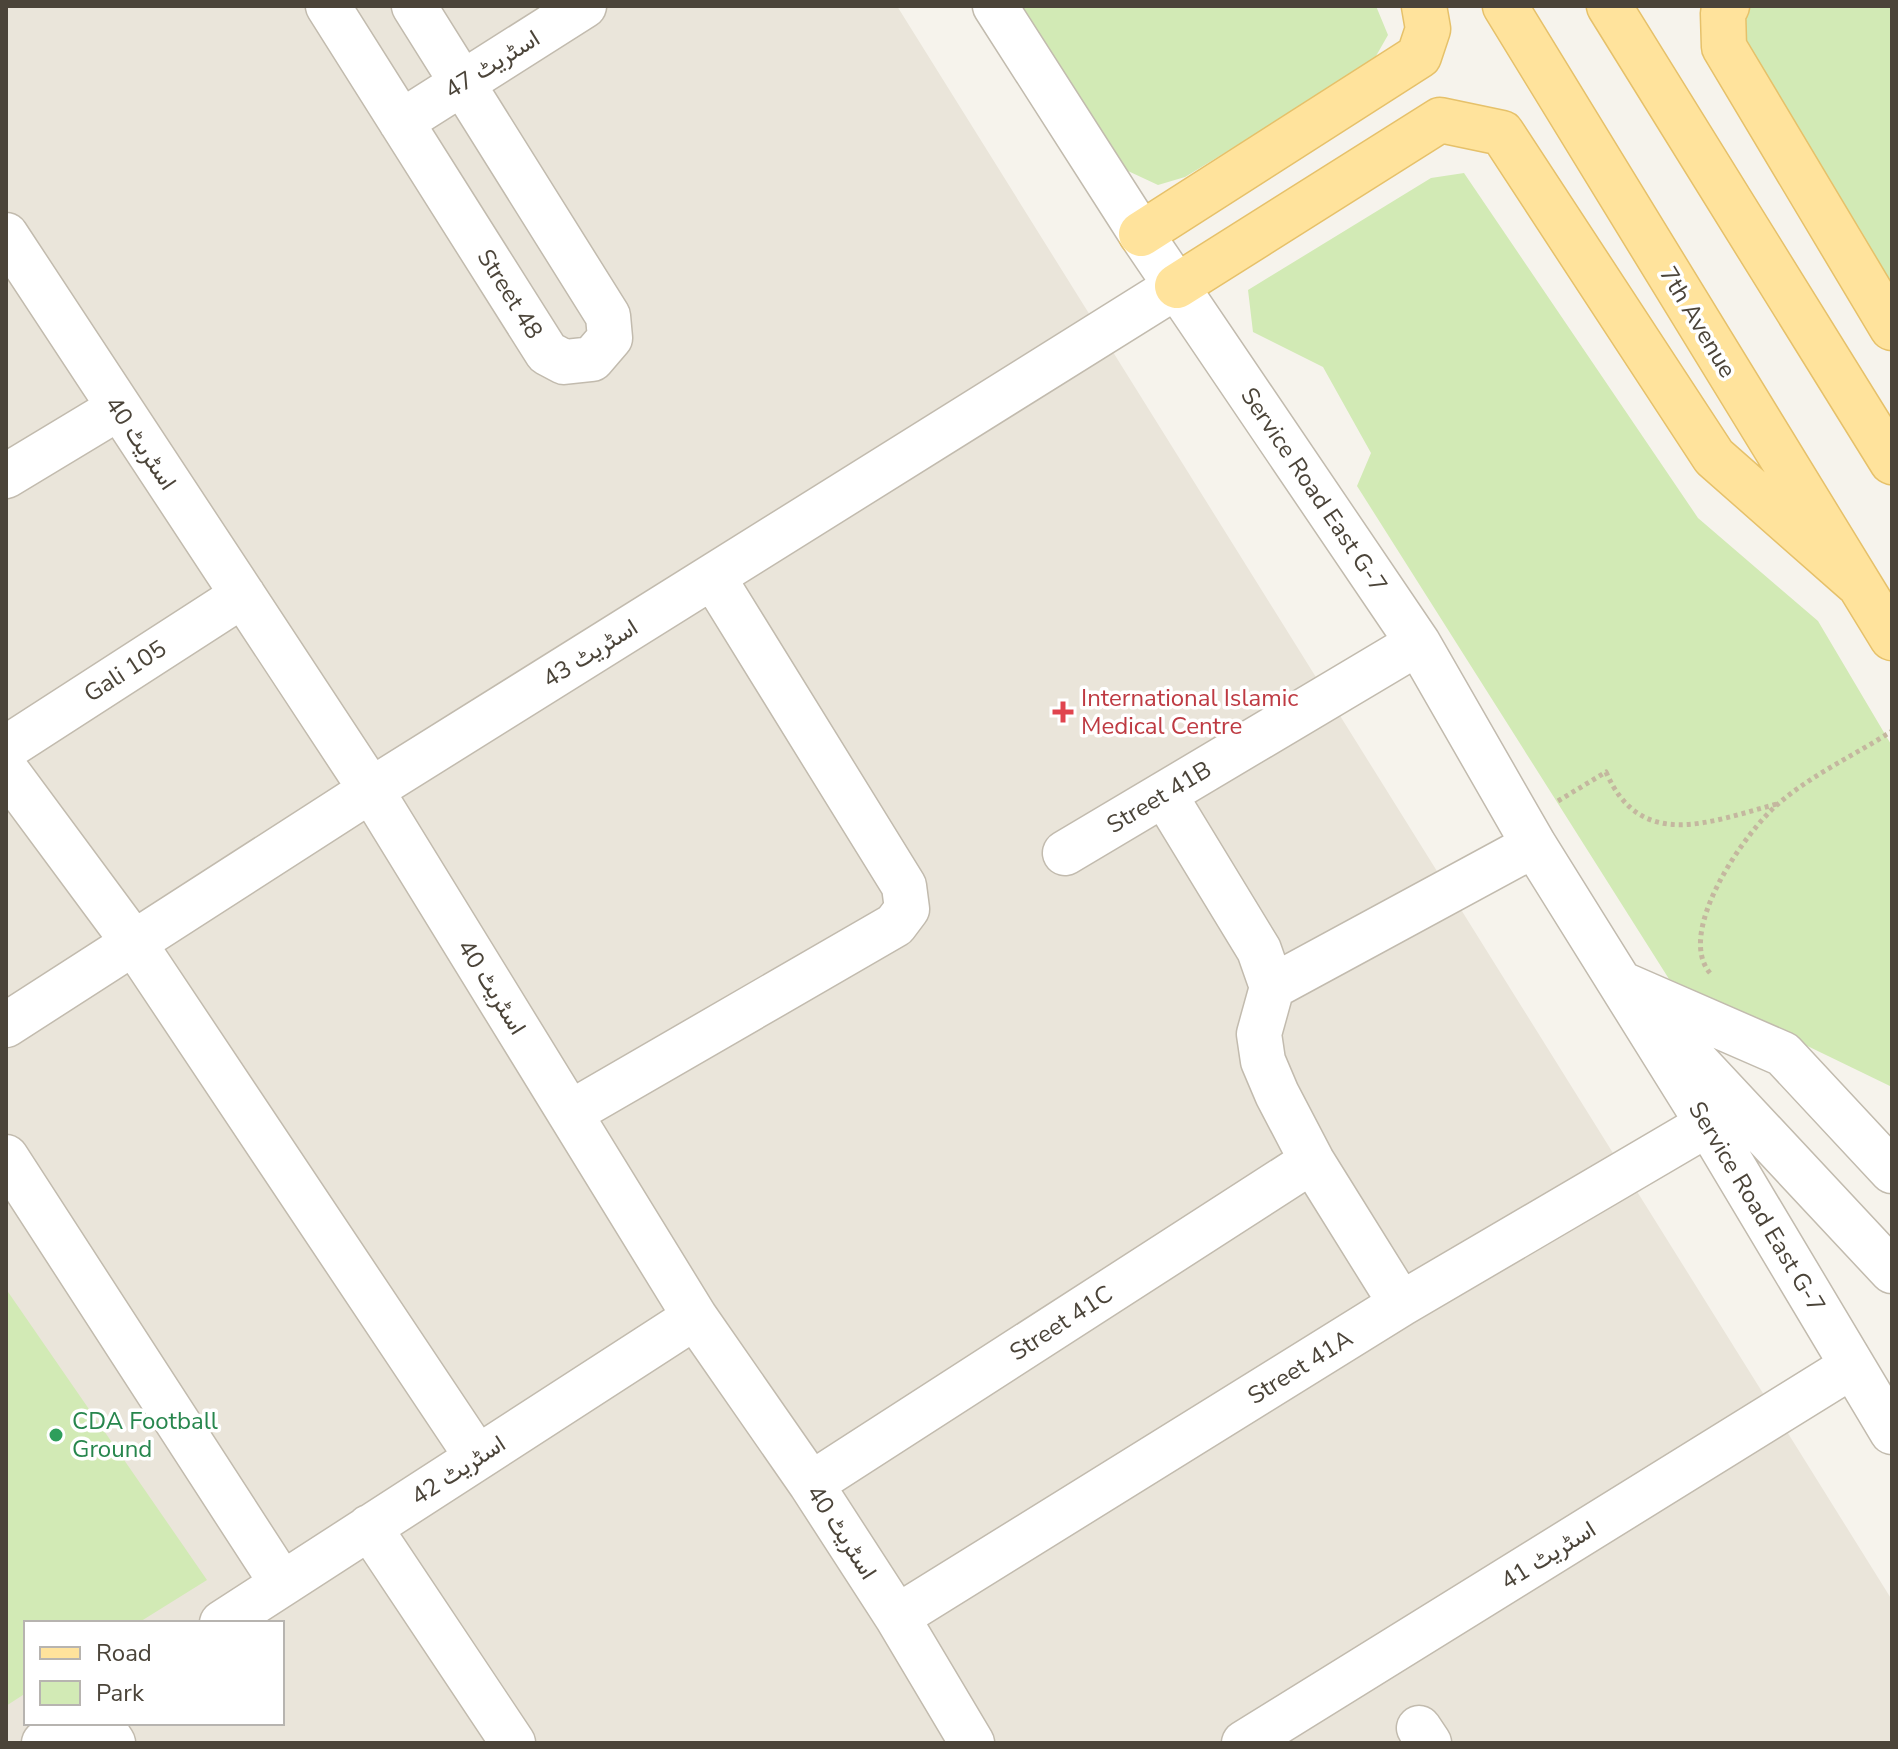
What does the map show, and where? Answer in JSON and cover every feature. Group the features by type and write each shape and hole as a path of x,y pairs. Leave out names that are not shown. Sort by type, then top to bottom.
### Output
{"main road":[{"path":"1141,234 1419,56 1428,29 1424,6"},
{"name":"7th Avenue","path":"1505,6 1892,638"},
{"path":"1609,6 1892,462"},
{"path":"1727,6 1723,13 1724,47 1892,328"},
{"path":"1177,286 1440,120 1502,133 1714,457 1856,582"}],"street":[{"name":"Street 48","path":"328,6 547,353 564,362 592,359 610,338 608,316 414,6"},
{"name":"اسٹریٹ 47","path":"401,122 584,6"},
{"name":"Service Road East G-7","path":"995,6 1141,234 1418,643 1528,834 1708,1124 1892,1432"},
{"name":"اسٹریٹ 40","path":"6,235 117,409 371,790 695,1317 811,1484 897,1617 972,1743"},
{"name":"اسٹریٹ 43","path":"6,1025 371,790 1177,286"},
{"path":"6,476 117,409"},
{"path":"570,1113 895,925 907,909 904,886 713,577"},
{"name":"Gali 105","path":"6,748 243,595"},
{"name":"Street 41B","path":"1065,853 1418,643"},
{"path":"6,770 134,943 477,1457"},
{"path":"1164,794 1259,950 1272,987 1259,1034 1263,1061 1312,1161 1401,1304"},
{"path":"1272,987 1528,834"},
{"name":"Service Road East G-7","path":"1620,983 1758,1125 1892,1271"},
{"path":"1620,983 1783,1054 1892,1171"},
{"name":"Street 41A","path":"897,1617 1401,1304 1708,1124"},
{"path":"6,1157 281,1582"},
{"name":"Street 41C","path":"811,1484 1312,1161"},
{"name":"اسٹریٹ 42","path":"225,1621 695,1317"},
{"name":"اسٹریٹ 41","path":"1244,1743 1852,1366"},
{"path":"369,1527 513,1743"},
{"path":"44,1743 73,1725"},
{"path":"101,1725 113,1743"}],"path":[{"path":"1528,834 1606,772 1626,807 1652,821 1683,828 1778,804 1892,731"},
{"path":"1713,977 1705,968 1698,947 1712,893 1778,804"}],"shaded area":[{"path":"6,6 897,6 1892,1600 1892,1743 6,1743"}],"green space":[{"path":"1016,6 1376,6 1388,35 1372,63 1185,177 1158,185 1128,171 1105,146"},
{"path":"1733,6 1892,6 1892,304 1723,13"},
{"path":"1464,173 1698,518 1818,621 1892,746 1892,1087 1669,979 1357,486 1371,453 1323,367 1253,332 1248,290 1431,178"},
{"name":"CDA Football Ground","path":"6,1289 207,1580 141,1621 24,1621 24,1694 6,1706"}],"place":[{"name":"International Islamic Medical Centre","path":"1063,712"},
{"name":"CDA Football Ground","path":"56,1435"}]}
